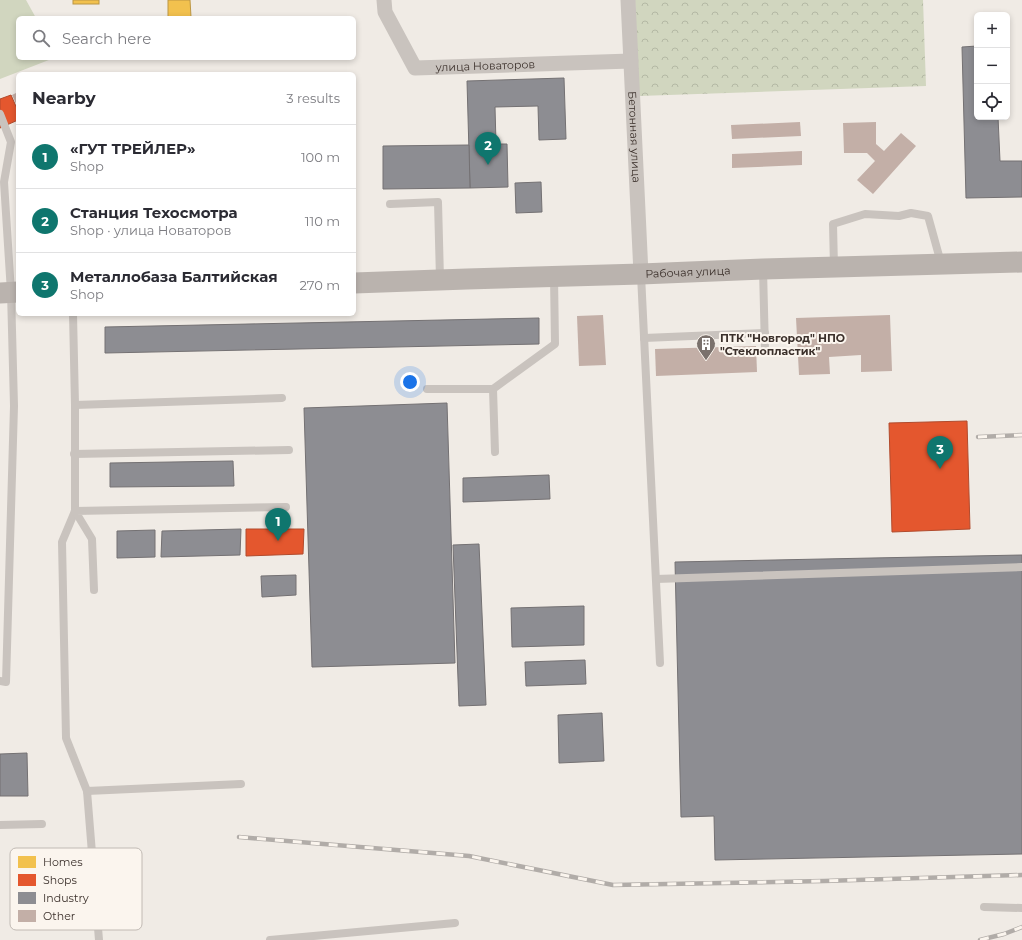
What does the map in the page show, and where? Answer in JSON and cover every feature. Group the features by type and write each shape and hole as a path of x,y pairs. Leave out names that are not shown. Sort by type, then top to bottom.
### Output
{"main road":[{"name":"Рабочая улица","path":"356,283 1022,262"}],"street":[{"name":"улица Новаторов","path":"384,0 385,12 416,68 631,61"},
{"name":"Бетонная улица","path":"628,0 641,274"}],"lane":[{"path":"0,114 12,142 2,180 10,292 14,406 6,682 0,681"},
{"path":"390,204 438,202 440,280"},
{"path":"834,267 833,224 866,214 899,216 911,213 928,216 941,264"},
{"path":"764,269 765,350"},
{"path":"641,274 660,663"},
{"path":"427,389 493,389 555,344 554,276"},
{"path":"73,316 76,511 62,542 66,738 87,792 92,848"},
{"path":"644,338 765,333"},
{"path":"493,389 495,452"},
{"path":"75,405 282,398"},
{"path":"74,454 288,450"},
{"path":"76,511 286,507"},
{"path":"76,511 92,540 94,590"},
{"path":"656,578 1022,567"},
{"path":"87,792 240,784"},
{"path":"0,825 42,824"},
{"path":"984,907 1022,908"},
{"path":"270,940 455,924"},
{"path":"98,930 99,940"}],"green space":[{"path":"0,0 26,0 35,16 16,16 16,60 49,60 0,79"},
{"path":"635,0 923,0 926,86 639,96"}],"building: Homes":[{"path":"73,0 99,0 99,4 73,4"},
{"path":"168,0 190,0 191,16 168,16"}],"building: Shops":[{"path":"11,95 16,106 16,121 0,128 0,99"},
{"path":"967,421 970,529 892,532 889,423"},
{"path":"246,529 304,529 303,554 246,556"}],"building: Industry":[{"path":"974,46 974,120 998,120 1000,161 1022,161 1022,197 966,198 962,47"},
{"path":"564,78 566,139 539,140 538,106 495,107 496,144 507,144 508,187 470,188 467,81"},
{"path":"469,145 470,188 383,189 383,146"},
{"path":"541,182 542,212 516,213 515,183"},
{"path":"539,318 539,344 105,353 105,327"},
{"path":"447,403 455,663 312,667 304,408"},
{"path":"233,461 234,486 110,487 110,463"},
{"path":"549,475 550,499 463,502 463,478"},
{"path":"241,529 240,555 161,557 162,531"},
{"path":"155,530 155,557 117,558 117,531"},
{"path":"479,544 486,705 459,706 453,545"},
{"path":"1022,555 1022,854 715,860 714,816 681,817 675,562"},
{"path":"296,575 296,595 262,597 261,576"},
{"path":"584,606 584,645 512,647 511,608"},
{"path":"585,660 586,684 526,686 525,662"},
{"path":"602,713 604,761 559,763 558,715"},
{"path":"27,753 28,796 0,796 0,754"}],"building: Other":[{"path":"16,93 16,104 12,95"},
{"path":"800,122 801,136 732,139 731,125"},
{"path":"876,122 876,144 884,151 901,133 916,146 873,194 857,180 875,161 867,153 844,153 843,123"},
{"path":"802,151 802,165 732,168 732,154"},
{"path":"603,315 606,365 579,366 577,316"},
{"path":"890,315 892,371 861,372 861,355 829,357 830,374 799,375 796,318"},
{"name":"ПТК \"Новгород\" НПО \"Стеклопластик\"","path":"756,346 757,372 656,376 655,349"}],"railway":[{"path":"978,437 1022,435"},
{"path":"239,837 469,856 613,885 1022,875"},
{"path":"980,940 1004,934 1022,927"}],"place":[{"name":"Станция Техосмотра","path":"488,165"},
{"name":"ПТК \"Новгород\" НПО \"Стеклопластик\"","path":"706,361"},
{"name":"Металлобаза Балтийская","path":"940,469"},
{"name":"«ГУТ ТРЕЙЛЕР»","path":"278,541"}]}
